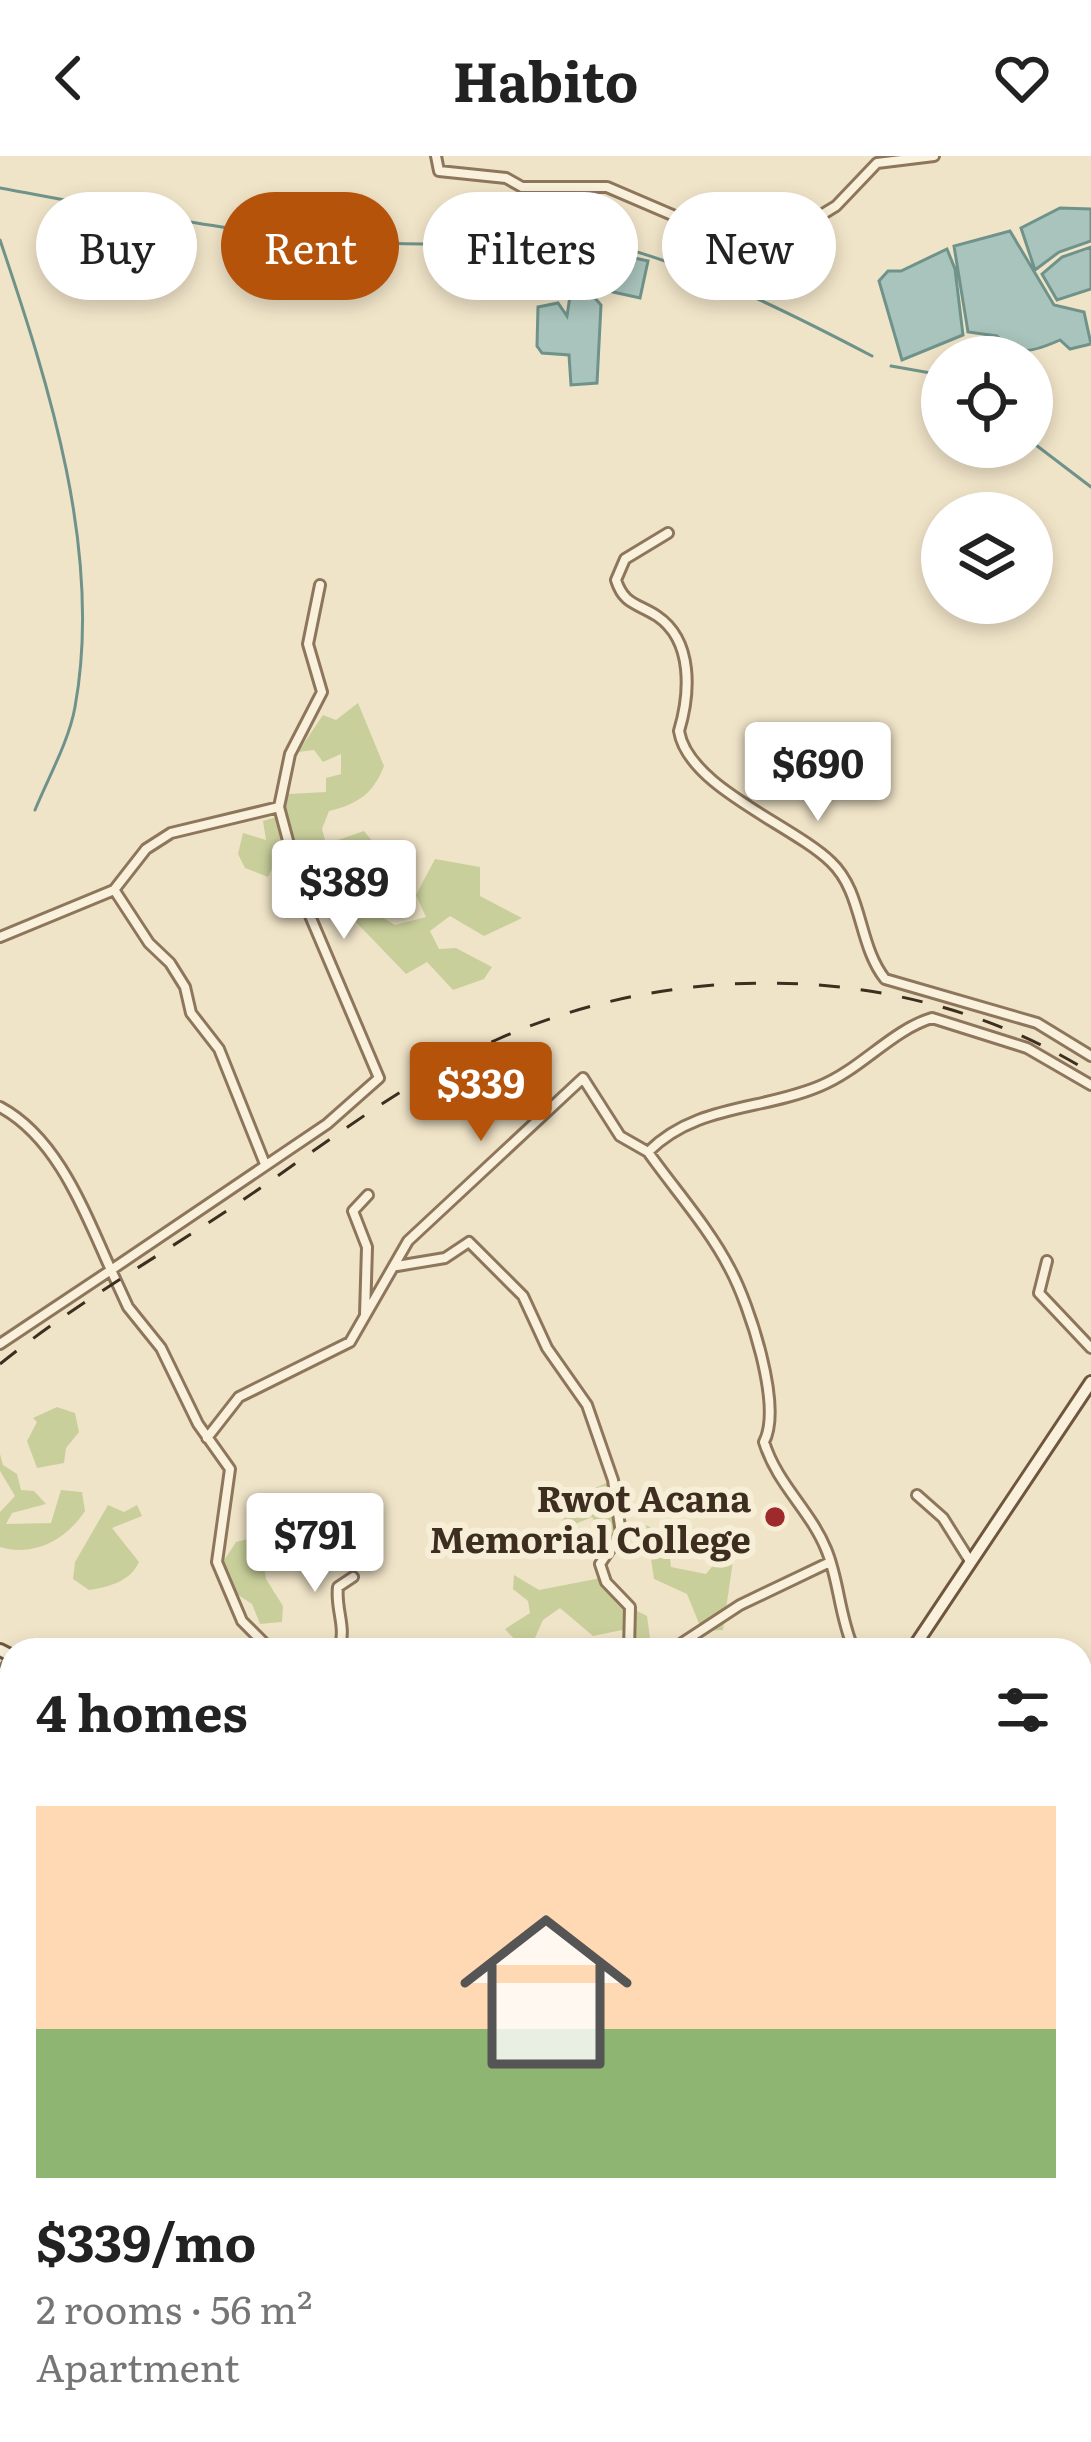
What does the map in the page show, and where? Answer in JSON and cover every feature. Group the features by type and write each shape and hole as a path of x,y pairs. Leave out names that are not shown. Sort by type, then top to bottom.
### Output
{"main road":[{"path":"920,1638 1091,1382"}],"street":[{"path":"436,156 439,171 450,176 506,178 522,187 607,188 677,217 789,223 818,218 836,206 877,163 934,156"},
{"path":"668,533 625,559 616,580 624,599 668,624 680,648 689,688 679,731 695,764 841,872 869,956 885,979 1036,1023 1091,1057"},
{"path":"0,1344 327,1124 379,1078 305,904 278,806 290,754 322,692 308,644 320,585"},
{"path":"0,937 115,890 146,848 171,833 278,806"},
{"path":"115,890 149,943 170,963 191,1013 229,1066 266,1164"},
{"path":"648,1152 699,1115 766,1104 820,1087 932,1018 1027,1048 1091,1085"},
{"path":"207,1438 239,1397 344,1348 408,1241 583,1078 620,1136 648,1152 731,1270 761,1354 770,1430 764,1442 770,1463 820,1536 850,1638"},
{"path":"0,1107 29,1128 55,1162 128,1307 168,1361 231,1475 216,1556 242,1621 259,1638"},
{"path":"365,1319 367,1246 353,1211 368,1195"},
{"path":"396,1266 445,1258 469,1241 523,1296 548,1348 586,1405 613,1480 622,1533 600,1564 606,1582 630,1607 629,1638"},
{"path":"1047,1261 1039,1293 1091,1348"},
{"path":"916,1496 943,1518 970,1562"},
{"path":"690,1638 740,1605 830,1562"},
{"path":"342,1638 336,1613 338,1587 353,1577"}],"green space":[{"path":"358,703 384,766 363,796 329,811 322,829 328,851 335,841 364,831 377,847 348,865 350,883 330,892 276,861 268,877 245,868 238,854 243,833 266,840 263,821 280,816 288,794 326,792 326,778 341,774 341,754 323,762 314,750 298,752 323,715 336,720"},
{"path":"435,859 480,867 480,896 522,918 484,936 450,916 430,931 439,949 456,948 492,967 484,979 453,990 427,962 406,974 353,919 380,916 395,925 426,917 416,895"},
{"path":"57,1407 75,1413 79,1432 66,1448 64,1463 37,1468 27,1441 37,1422 33,1418"},
{"path":"0,1454 3,1465 17,1474 21,1490 34,1491 46,1504 12,1513 6,1524 51,1523 61,1490 82,1492 85,1511 59,1538 25,1550 0,1547 0,1512 15,1496 0,1471"},
{"path":"609,1482 618,1517 615,1535 603,1537 592,1517 573,1525 562,1521 585,1492"},
{"path":"108,1505 124,1512 137,1505 142,1516 112,1528 139,1562 124,1579 89,1590 73,1579 75,1562"},
{"path":"646,1525 668,1537 671,1567 706,1574 719,1558 734,1554 723,1630 702,1631 687,1594 654,1579"},
{"path":"260,1536 266,1579 283,1606 282,1622 260,1624 252,1604 235,1593 223,1562 236,1542"},
{"path":"514,1575 539,1590 611,1576 627,1606 647,1616 650,1638 634,1638 627,1629 593,1636 560,1608 543,1620 535,1638 513,1638 505,1629 530,1613 528,1601 513,1589"}],"water":[{"path":"1060,208 1091,209 1091,241 1059,252 1035,270 1021,228"},
{"path":"1010,231 1054,305 1084,312 1091,344 1070,349 1060,340 1053,342 1053,336 968,332 954,246"},
{"path":"1091,247 1091,289 1057,300 1042,274 1062,257"},
{"path":"947,249 955,269 963,335 921,336 921,352 902,360 879,281 888,271 901,271"},
{"path":"638,259 648,261 638,298"},
{"path":"569,300 597,300 601,305 597,383 571,385 569,355 542,353 537,346 538,307 558,303 567,316"}],"waterway":[{"path":"0,188 211,225 317,238 424,244 527,231 560,233 681,267 872,356"},
{"path":"0,240 53,411 82,589 75,707 35,810"},
{"path":"891,366 921,371"},
{"path":"1053,458 1091,487"}],"railway":[{"path":"0,1364 394,1096 496,1040 568,1013 643,995 720,985 797,984 874,992 950,1009 1023,1036 1091,1073"}],"place":[{"name":"Rwot Acana Memorial College","path":"775,1517"}]}
